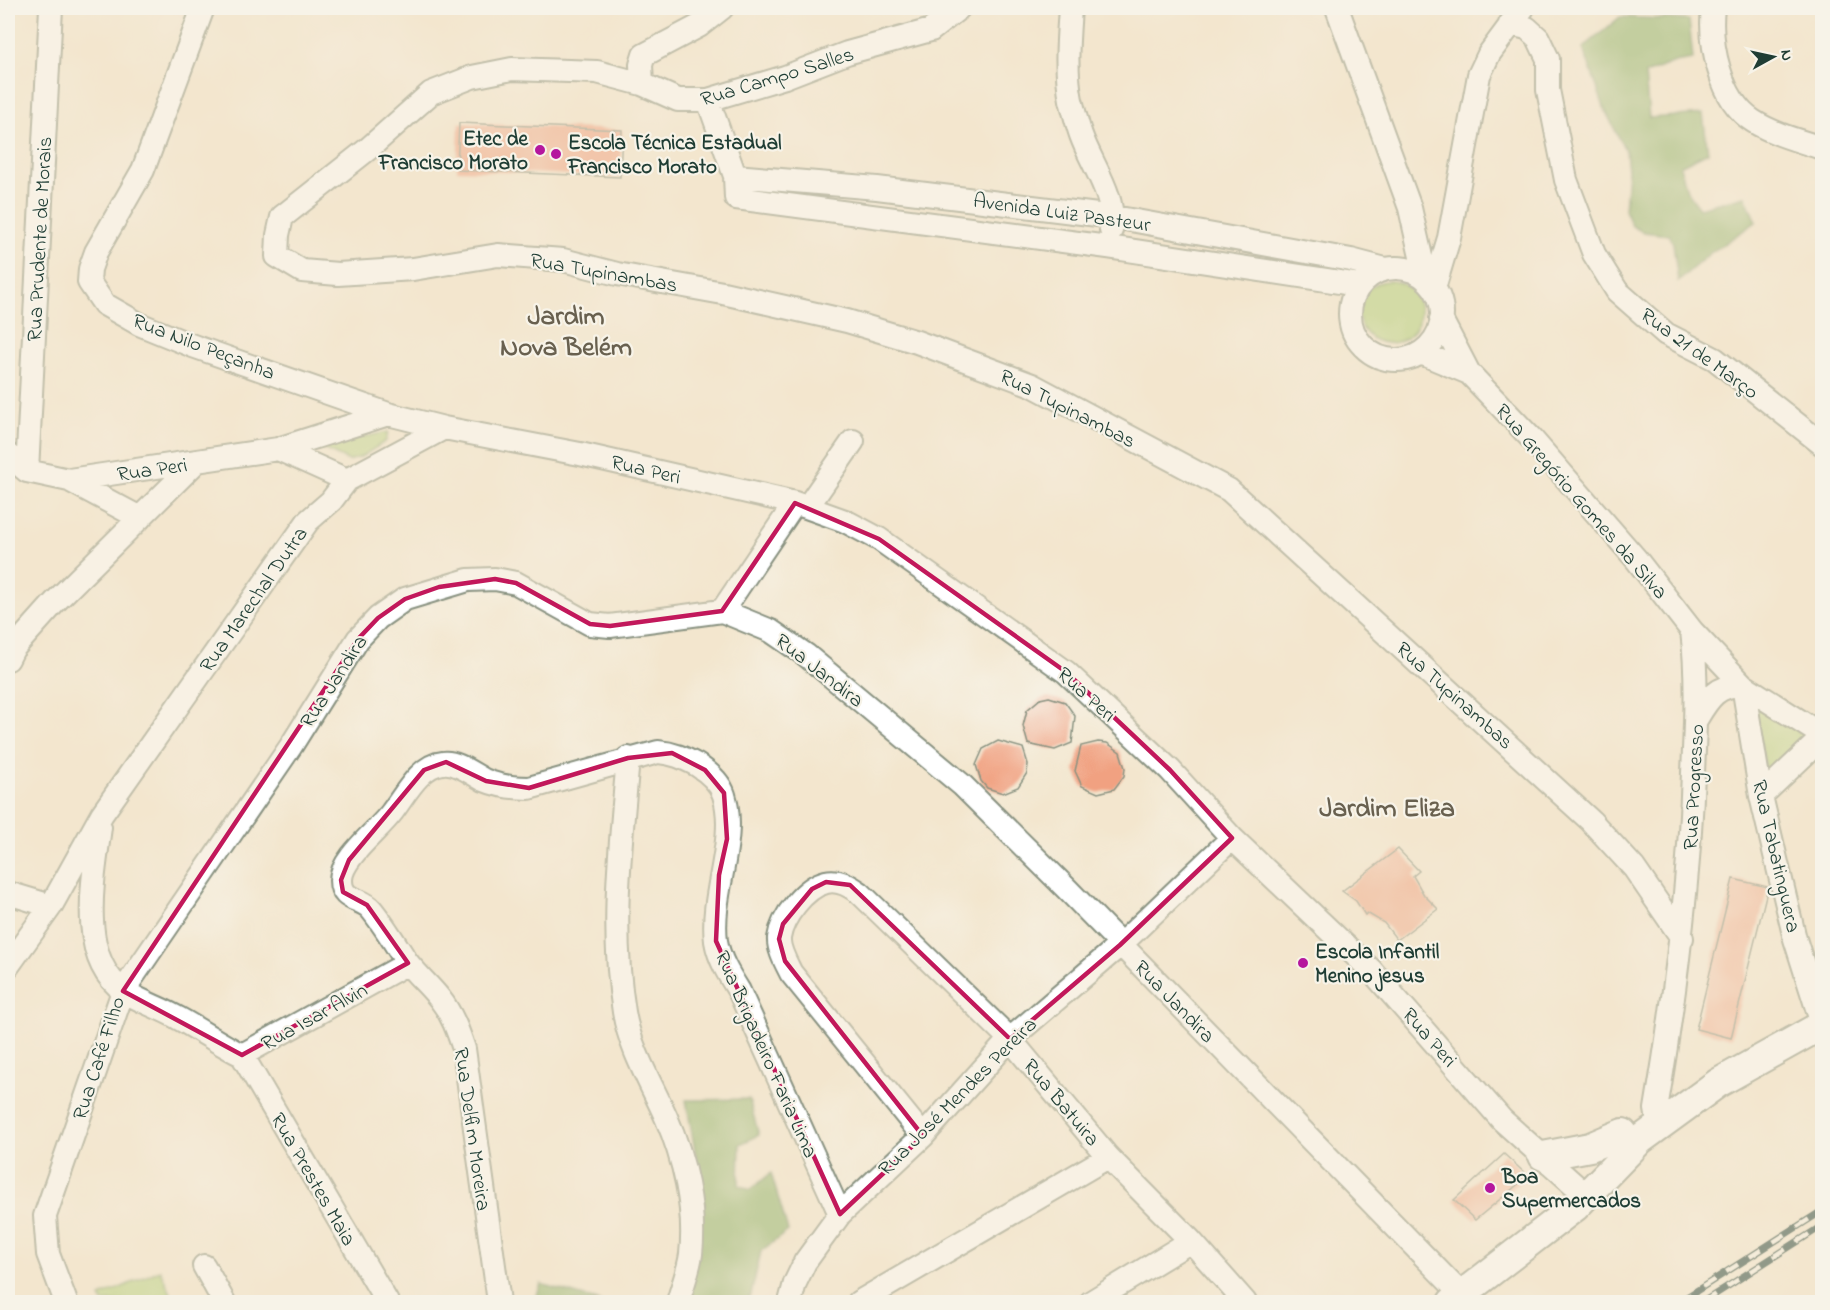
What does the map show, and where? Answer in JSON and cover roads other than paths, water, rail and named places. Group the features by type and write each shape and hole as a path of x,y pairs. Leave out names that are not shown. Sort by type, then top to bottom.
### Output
{"main road":[{"path":"1543,1156 1590,1147 1657,1118 1822,1024"},
{"path":"1582,1190 1620,1160 1657,1118"},
{"path":"1457,1299 1550,1225 1582,1190 1623,1132"}],"street":[{"name":"Rua Prudente de Morais","path":"27,471 51,8"},
{"name":"Rua Nilo Peçanha","path":"203,8 143,171 96,252 89,282 104,304 139,324 193,346 388,414 444,428"},
{"path":"642,84 640,65 644,55 699,26 722,8"},
{"name":"Rua Campo Salles","path":"277,256 282,217 368,149 431,93 472,77 512,69 597,72 642,84 678,100 708,100 785,77 847,53 932,30 959,8"},
{"path":"1070,8 1067,54 1071,98 1081,136 1103,184 1114,217 1108,247"},
{"path":"1337,8 1410,208 1419,243 1430,284 1440,300 1442,319 1436,337 1421,354 1404,361 1378,358 1356,340 1349,312 1352,298 1359,285 1371,275 1391,268 1419,243 1454,211"},
{"path":"1713,8 1713,52 1720,76 1735,101 1752,121 1793,139 1822,148"},
{"path":"1430,284 1454,211 1479,75 1489,54 1516,16"},
{"name":"Rua 21 de Março","path":"1516,16 1538,38 1548,59 1548,90 1566,180 1594,254 1617,291 1666,334 1714,359 1822,444"},
{"path":"708,100 736,187"},
{"name":"Avenida Luiz Pasteur","path":"736,187 877,188 1114,217 1391,268"},
{"name":"Avenida Luiz Pasteur","path":"736,187 1359,285"},
{"name":"Rua Tupinambas","path":"277,256 302,271 338,274 413,269 498,255 563,260 617,274 723,293 847,321 917,342 1032,385 1229,490 1591,820 1634,868 1682,938"},
{"path":"1391,268 1413,271 1430,284"},
{"name":"Rua Gregório Gomes da Silva","path":"1442,319 1469,373 1531,438 1636,559 1692,632"},
{"name":"Rua Gregório Gomes da Silva","path":"1421,354 1469,373"},
{"name":"Rua Peri","path":"27,471 69,480 194,464 278,449 388,414"},
{"name":"Rua Peri","path":"444,428 580,454 801,504 845,521 879,539 1066,672 1170,770 1232,838 1371,969 1496,1113 1582,1190"},
{"name":"Rua Marechal Dutra","path":"8,965 51,906 102,814 308,521 331,501 347,480 444,428"},
{"path":"722,611 801,504 853,441"},
{"path":"278,449 347,480"},
{"path":"8,455 27,471"},
{"path":"8,659 13,649 55,602 194,464"},
{"path":"69,480 140,518"},
{"name":"Rua Jandira","path":"123,991 291,746 358,639 378,618 405,599 468,580 495,579 516,583 590,624 610,626 722,611 771,631 806,655 954,778 1066,888 1457,1299"},
{"path":"1692,632 1743,685 1822,737 1761,796"},
{"name":"Rua Progresso","path":"1657,1118 1682,938 1690,860 1696,720 1696,665 1692,632"},
{"path":"1696,720 1716,690 1726,686 1743,685"},
{"name":"Rua Tabatinguera","path":"1743,685 1761,796 1795,939 1822,1024"},
{"name":"Rua Brigadeiro Faria Lima","path":"343,892 341,880 343,869 349,860 382,826 424,770 436,764 446,762 486,781 510,788 529,788 628,758 658,752 672,753 705,770 724,793 727,839 719,875 716,941 724,966 739,991 840,1214"},
{"path":"628,758 617,875 619,968 624,1014 639,1060 667,1119 688,1189 691,1255 678,1302"},
{"name":"Rua Café Filho","path":"66,1302 48,1254 45,1216 123,991 100,967 94,940 92,900 102,814"},
{"name":"Rua José Mendes Pereira","path":"790,1302 795,1283 805,1262 840,1214 923,1136 1010,1039 1120,945 1232,838"},
{"name":"Rua Batuira","path":"923,1136 791,973 785,962 779,939 783,924 792,910 812,889 826,882 840,882 860,893 1010,1039 1108,1157 1191,1242 1245,1302"},
{"name":"Rua Delfim Moreira","path":"343,892 354,901 368,905 385,926 408,963 442,1002 455,1023 464,1048 499,1302"},
{"path":"8,893 51,906"},
{"name":"Rua Isar Alvin","path":"123,991 178,1018 215,1042 242,1055 408,963"},
{"name":"Rua Prestes Maia","path":"242,1055 387,1302"},
{"path":"859,1302 1108,1157"},
{"path":"1091,1302 1191,1242"},
{"path":"204,1266 224,1302"}],"railway":[{"path":"1679,1302 1822,1211"},
{"path":"1703,1302 1822,1226"}],"place":[{"name":"Etec de Francisco Morato","path":"540,150"},
{"name":"Escola Técnica Estadual Francisco Morato","path":"556,154"},
{"name":"Escola Infantil Menino jesus","path":"1303,963"},
{"name":"Boa Supermercados","path":"1490,1188"}],"district":[{"name":"Jardim Nova Belém","path":"566,330"},
{"name":"Jardim Eliza","path":"1387,807"}]}
